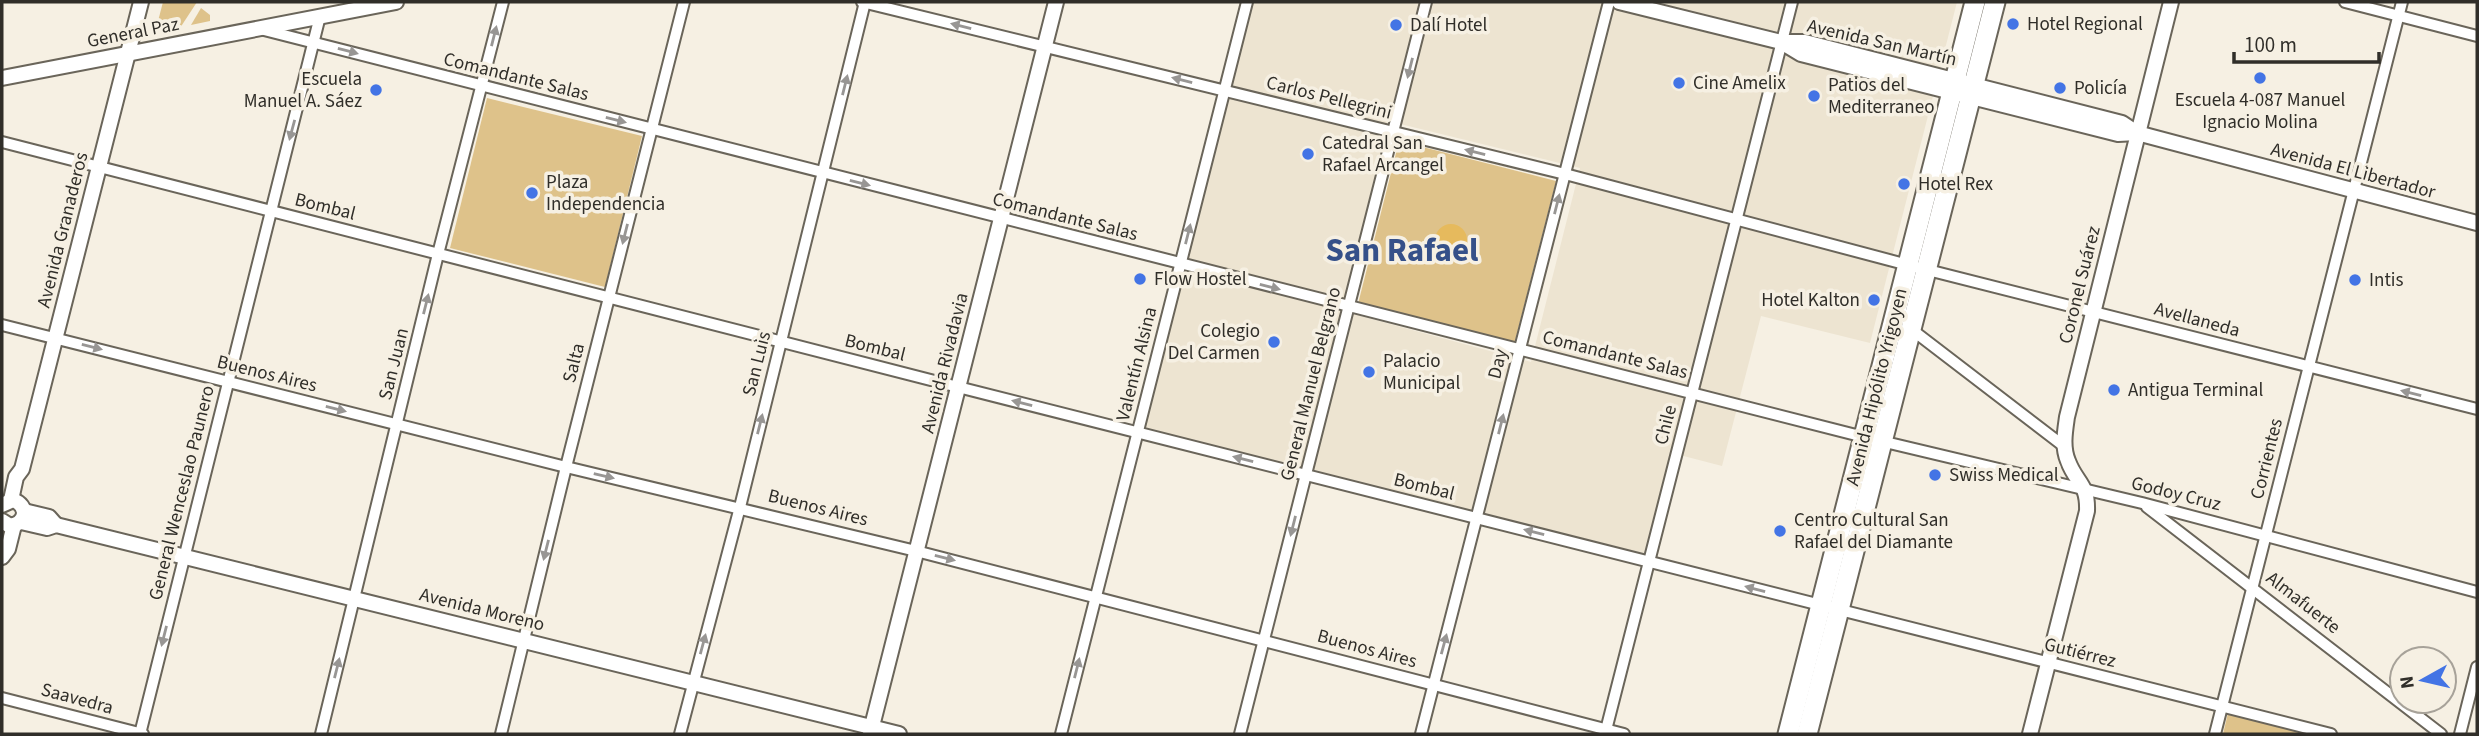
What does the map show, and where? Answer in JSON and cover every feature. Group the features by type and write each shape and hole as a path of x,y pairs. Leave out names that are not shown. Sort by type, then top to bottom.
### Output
{"highway":[{"path":"1963,88 1975,2"},
{"path":"1963,88 1994,2"},
{"name":"Avenida Hipólito Yrigoyen","path":"1807,734 1830,608 1963,88"},
{"name":"Avenida Hipólito Yrigoyen","path":"1873,439 1911,329 1917,267"},
{"name":"Avenida Hipólito Yrigoyen","path":"1788,734 1830,608"}],"street":[{"name":"Avenida Granaderos","path":"2,556 8,550 11,515 25,478 22,469 141,2"},
{"name":"General Paz","path":"2,78 396,2"},
{"name":"San Juan","path":"321,734 438,254 503,2"},
{"name":"Salta","path":"501,734 684,2"},
{"name":"Carlos Pellegrini","path":"864,2 1565,174 1917,267"},
{"name":"San Luis","path":"680,734 740,507 864,2"},
{"name":"Avenida Rivadavia","path":"871,731 1056,2"},
{"name":"Valentín Alsina","path":"1061,734 1247,2"},
{"name":"General Manuel Belgrano","path":"1241,734 1426,2"},
{"name":"Day","path":"1421,734 1609,2"},
{"name":"Avenida San Martín","path":"1619,2 1782,43 1805,42 1963,88"},
{"name":"Chile","path":"1606,732 1792,2"},
{"name":"Coronel Suárez","path":"2065,447 2067,417 2171,2"},
{"path":"2345,2 2477,36"},
{"name":"Corrientes","path":"2215,734 2402,2"},
{"name":"General Wenceslao Paunero","path":"141,734 320,16"},
{"name":"Comandante Salas","path":"258,28 481,87 1873,439"},
{"name":"Avenida El Libertador","path":"1963,88 2122,123 2137,133 2477,223"},
{"name":"Bombal","path":"2,142 1830,608"},
{"name":"Avellaneda","path":"1917,267 2477,409"},
{"name":"Buenos Aires","path":"2,325 1095,596 1434,684 1606,732 1624,734"},
{"path":"1911,329 2065,447 2068,461 2085,489 2087,511 2031,734"},
{"name":"Godoy Cruz","path":"1873,439 2142,503 2477,592"},
{"name":"Almafuerte","path":"2142,503 2441,734"},
{"name":"Avenida Moreno","path":"11,515 47,528 56,525 185,555 694,682 871,731 899,734"},
{"name":"Gutiérrez","path":"1830,608 2331,734"},
{"path":"2460,734 2477,667"},
{"name":"Saavedra","path":"2,698 141,734"}],"shaded area":[{"path":"163,2 197,2 180,28 162,31 157,25"},
{"path":"1252,2 1957,2 1870,343 1761,316 1722,466 1672,453 1646,554 1144,429","holes":["1388,121 1580,168 1531,362 1342,311"]},
{"path":"201,8 210,15 210,21 191,25"},
{"path":"487,98 642,136 605,287 450,248"},
{"path":"1399,141 1556,181 1514,345 1358,304"},
{"path":"1451,224 1462,229 1467,240 1462,251 1451,256 1440,251 1435,240 1440,229"},
{"path":"2228,713 2308,734 2223,734"}],"place":[{"name":"Hotel Regional","path":"2013,24"},
{"name":"Dalí Hotel","path":"1396,25"},
{"name":"Escuela 4-087 Manuel Ignacio Molina","path":"2260,78"},
{"name":"Cine Amelix","path":"1679,83"},
{"name":"Policía","path":"2060,88"},
{"name":"Escuela Manuel A. Sáez","path":"376,90"},
{"name":"Patios del Mediterraneo","path":"1814,96"},
{"name":"Catedral San Rafael Arcangel","path":"1308,154"},
{"name":"Hotel Rex","path":"1904,184"},
{"name":"Plaza Independencia","path":"532,193"},
{"name":"Flow Hostel","path":"1140,279"},
{"name":"Intis","path":"2355,280"},
{"name":"Hotel Kalton","path":"1874,300"},
{"name":"Colegio Del Carmen","path":"1274,342"},
{"name":"Palacio Municipal","path":"1369,372"},
{"name":"Antigua Terminal","path":"2114,390"},
{"name":"Swiss Medical","path":"1935,475"},
{"name":"Centro Cultural San Rafael del Diamante","path":"1780,531"}],"district":[{"name":"San Rafael","path":"1402,250"}]}
